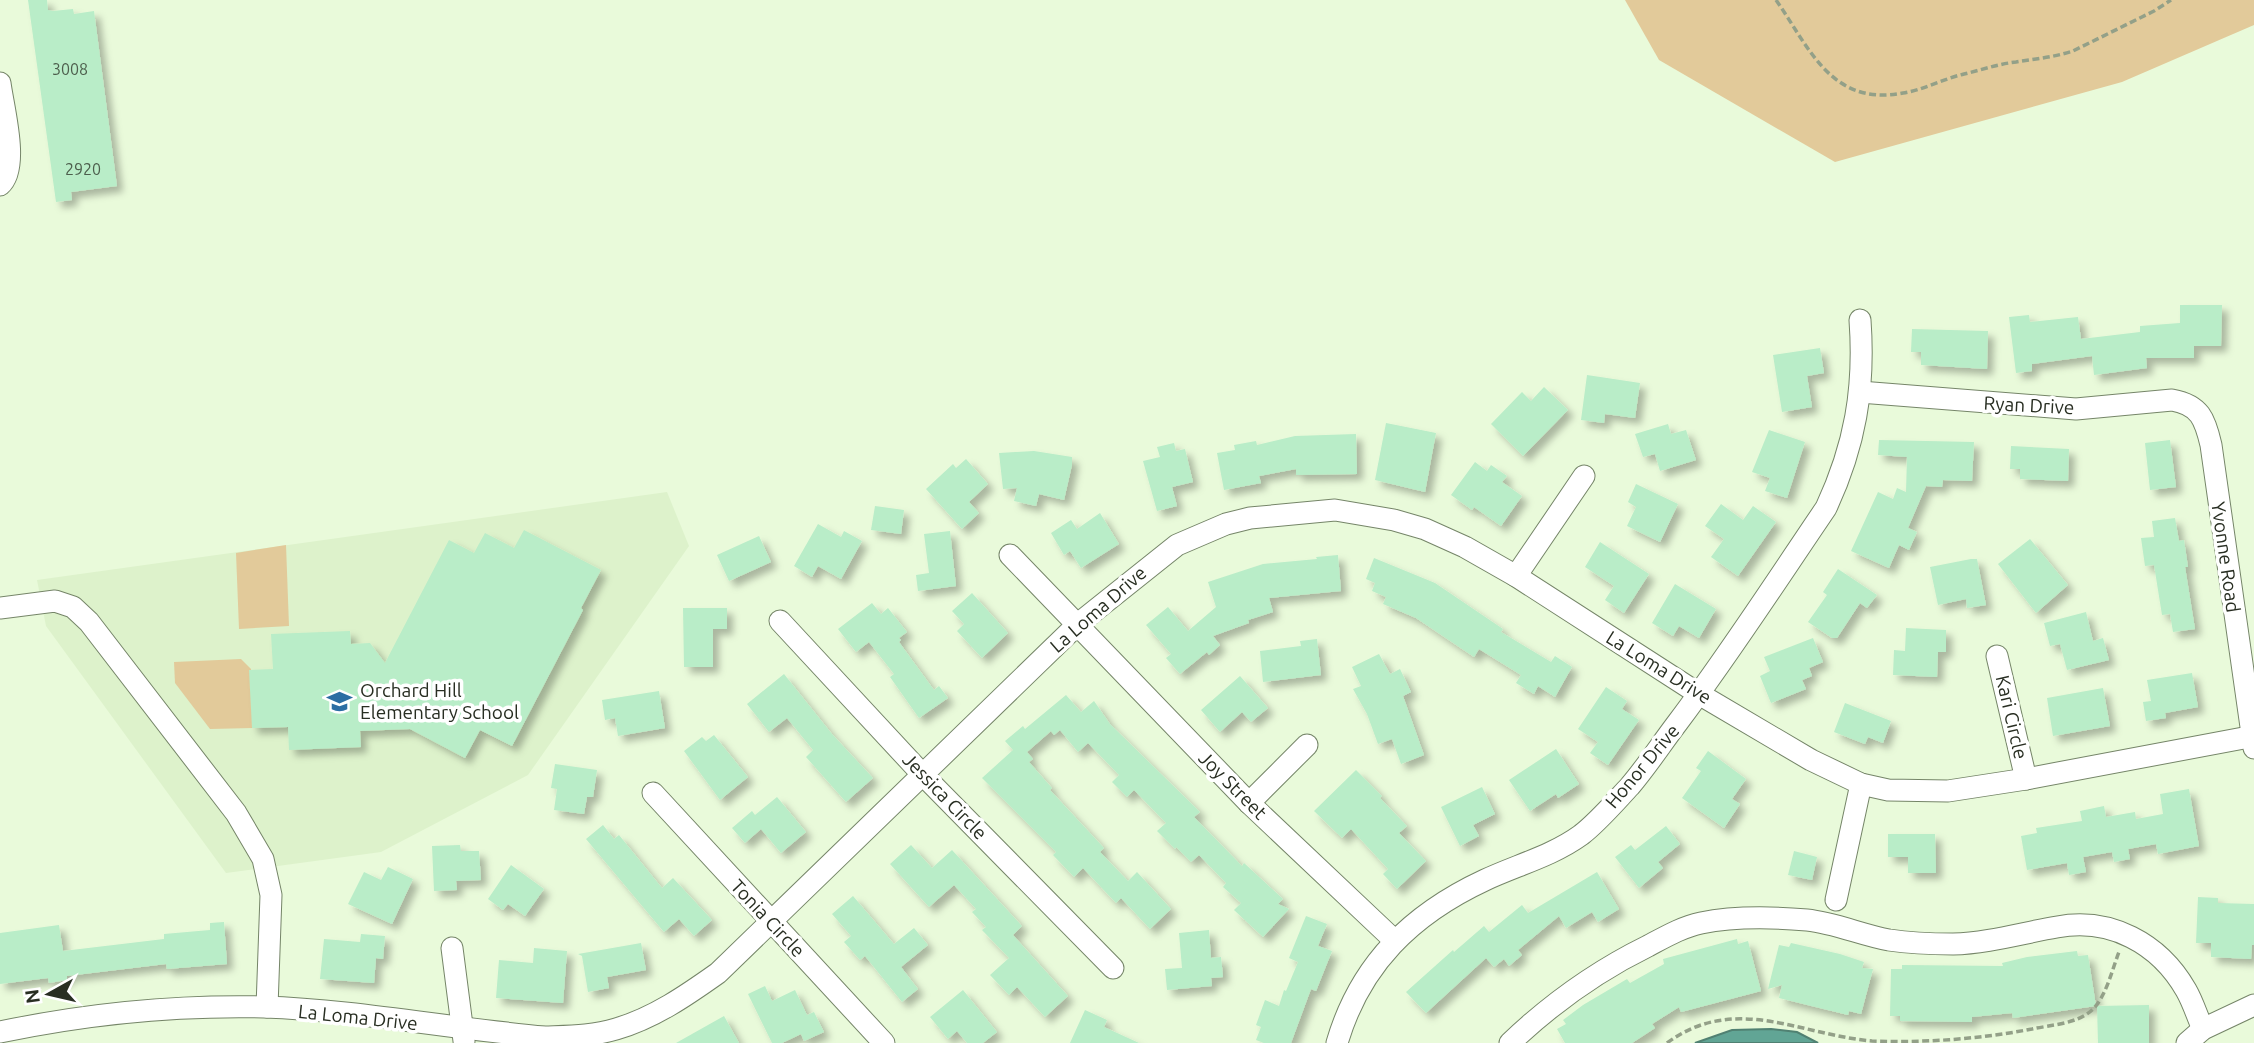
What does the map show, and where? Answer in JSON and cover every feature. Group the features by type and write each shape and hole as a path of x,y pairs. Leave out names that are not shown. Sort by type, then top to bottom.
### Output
{"street":[{"path":"0,83 10,155 10,168 2,183"},
{"name":"Honor Drive","path":"1337,1043 1343,1021 1373,965 1395,941 1435,906 1487,879 1530,863 1581,834 1631,785 1699,694 1826,508 1840,478 1849,450 1860,392 1860,320"},
{"name":"Ryan Drive","path":"1860,392 2076,409 2172,400 2185,402 2195,408"},
{"name":"Yvonne Road","path":"2195,408 2205,423 2211,445 2254,741"},
{"path":"1516,576 1584,476"},
{"name":"La Loma Drive","path":"0,1032 40,1023 145,1011 267,1007 365,1016 464,1036 619,1036 718,973 1078,624 1177,545 1226,524 1281,513 1335,510 1394,520 1425,529 1465,547 1516,576 1699,694 1811,760 1861,784 1888,790 1948,791 2254,741"},
{"name":"Joy Street","path":"1010,555 1249,803 1395,941"},
{"path":"0,608 55,601 73,607 89,622 236,813 263,859 271,895 267,1007"},
{"name":"Jessica Circle","path":"780,621 922,774 1113,968"},
{"name":"Kari Circle","path":"1997,656 2026,779"},
{"path":"1249,803 1307,745"},
{"path":"1836,900 1861,784"},
{"name":"Tonia Circle","path":"653,793 884,1043"},
{"path":"1510,1043 1546,1009 1585,981 1679,930 1700,924 1766,918 1810,920 1890,940 1953,944 1999,939 2085,923 2116,929 2145,944 2163,961 2186,989 2195,1036 2254,1005"},
{"path":"452,947 464,1036"}],"path":[{"path":"1776,0 1820,66 1854,90 1890,95 1906,93 1941,79 2012,62 2062,55 2154,11 2171,0"},
{"path":"1667,1043 1696,1026 1741,1018 1781,1021 1828,1035 1873,1042 1909,1042 1987,1037 2081,1017 2099,1002 2127,935"}],"shaded area":[{"path":"1625,0 2254,0 2254,25 2122,82 1835,162 1659,60"},
{"name":"Orchard Hill Elementary School","path":"667,492 689,546 528,775 381,852 226,873 46,626 37,580"},
{"path":"286,545 289,626 239,629 236,553"},
{"path":"241,659 251,669 253,728 210,729 175,683 174,662"}],"water":[{"path":"1771,1029 1797,1032 1818,1043 1695,1043 1732,1030"}],"building":[{"path":"28,0 47,0 48,10 53,11 73,9 74,14 94,11 117,186 71,192 72,200 56,202"},
{"path":"2180,305 2222,305 2221,346 2194,346 2194,358 2146,358 2147,368 2094,375 2092,356 2032,364 2032,371 2016,373 2009,317 2029,315 2030,322 2078,317 2081,339 2140,332 2140,326 2180,323"},
{"path":"1912,329 1988,331 1987,369 1921,365 1921,352 1911,352"},
{"path":"1820,348 1824,373 1807,376 1812,407 1782,412 1773,355"},
{"path":"1587,375 1640,383 1635,418 1605,414 1604,423 1581,420"},
{"path":"1544,387 1568,410 1523,456 1491,424 1522,392 1531,401"},
{"path":"1386,423 1436,433 1425,492 1375,480"},
{"path":"1668,424 1671,434 1686,430 1696,460 1660,471 1655,454 1643,457 1635,434"},
{"path":"1769,430 1805,442 1787,498 1765,491 1770,478 1752,472"},
{"path":"1356,434 1357,474 1296,475 1296,469 1259,476 1261,483 1224,490 1217,453 1235,450 1234,445 1256,441 1257,445 1295,436"},
{"path":"1879,440 1974,442 1972,481 1943,480 1942,487 1926,486 1908,528 1917,532 1909,550 1899,545 1889,568 1851,551 1878,492 1893,499 1897,488 1906,492 1907,457 1878,455"},
{"path":"2170,440 2176,487 2150,490 2145,443"},
{"path":"1174,443 1176,451 1185,449 1193,482 1172,487 1177,506 1157,511 1143,461 1160,457 1157,447"},
{"path":"2011,446 2069,449 2068,481 2020,479 2020,469 2010,469"},
{"path":"1034,451 1072,457 1064,500 1039,494 1036,506 1014,501 1017,488 1003,489 999,453"},
{"path":"966,459 988,484 969,502 979,513 962,529 926,489 953,464 956,468"},
{"path":"1475,462 1487,471 1491,465 1507,476 1502,482 1522,496 1501,526 1451,495"},
{"path":"1636,484 1678,504 1660,542 1627,526 1636,507 1628,502"},
{"path":"1721,504 1743,520 1753,506 1776,522 1738,576 1711,557 1724,539 1705,526"},
{"path":"875,506 904,510 901,534 871,530"},
{"path":"1100,513 1119,544 1081,568 1070,551 1064,555 1051,533 1071,520 1077,529"},
{"path":"2175,518 2179,541 2184,540 2188,567 2185,567 2195,629 2173,632 2170,614 2162,615 2154,565 2145,566 2141,538 2154,537 2152,521"},
{"path":"818,524 841,537 844,531 862,541 841,579 818,566 812,577 794,566"},
{"path":"524,530 601,570 512,746 480,730 465,758 410,729 360,731 361,747 289,750 288,727 252,728 249,670 273,669 271,634 350,631 351,644 370,643 385,663 449,540 474,553 485,533 514,548"},
{"path":"950,531 956,586 918,591 916,575 929,573 924,534"},
{"path":"759,536 771,562 729,581 717,555"},
{"path":"2030,539 2068,585 2036,613 1998,564"},
{"path":"1600,542 1649,574 1624,613 1605,600 1614,586 1585,567"},
{"path":"1338,555 1341,591 1269,598 1273,612 1213,636 1220,645 1180,674 1166,658 1171,654 1146,625 1168,607 1188,631 1216,607 1208,582 1263,564"},
{"path":"1374,558 1435,583 1503,629 1501,632 1551,662 1555,656 1572,667 1555,697 1538,686 1534,694 1516,683 1521,675 1479,649 1474,657 1416,618 1383,604 1386,597 1372,591 1375,583 1366,579"},
{"path":"1977,559 1986,605 1967,608 1966,599 1938,605 1930,567"},
{"path":"1838,569 1877,595 1867,608 1860,603 1837,638 1832,638 1808,622 1827,595 1823,592"},
{"path":"1675,584 1716,609 1699,638 1679,626 1673,636 1652,623"},
{"path":"972,593 1008,633 982,658 957,631 964,624 952,611"},
{"path":"872,603 881,614 888,608 907,632 899,638 899,642 934,690 939,686 948,698 919,718 890,677 894,674 869,642 856,652 838,629"},
{"path":"683,608 727,608 727,629 713,629 713,667 684,667"},
{"path":"2086,612 2093,641 2103,638 2109,660 2067,670 2060,644 2050,646 2044,623"},
{"path":"1906,628 1946,630 1946,652 1938,652 1937,677 1893,675 1894,650 1905,651"},
{"path":"1813,638 1823,662 1809,668 1812,676 1802,680 1806,689 1771,703 1760,676 1770,671 1764,657"},
{"path":"1317,639 1321,675 1263,682 1260,651 1301,646 1300,641"},
{"path":"1379,654 1390,674 1400,669 1411,692 1403,696 1424,755 1401,764 1392,739 1378,744 1367,714 1353,689 1361,686 1352,667"},
{"path":"2192,673 2198,707 2165,713 2166,718 2146,721 2143,702 2151,701 2147,680"},
{"path":"784,674 832,734 873,778 846,802 806,757 813,750 787,718 769,732 747,704"},
{"path":"1240,676 1268,708 1251,722 1242,712 1220,732 1201,710"},
{"path":"1606,687 1627,701 1622,709 1639,720 1608,765 1590,753 1598,742 1578,729"},
{"path":"2103,688 2110,726 2053,736 2047,698"},
{"path":"659,691 665,728 618,736 615,718 605,720 602,700"},
{"path":"1066,695 1081,712 1094,701 1110,724 1200,812 1194,817 1242,866 1244,863 1283,899 1278,904 1289,909 1263,937 1234,910 1241,903 1223,887 1226,883 1199,855 1191,862 1157,831 1166,823 1134,790 1127,797 1112,782 1119,775 1088,743 1078,752 1060,730 1054,735 1051,731 1027,752 1033,759 1029,762 1052,788 1050,790 1104,848 1100,852 1128,881 1137,872 1171,909 1150,929 1121,898 1116,903 1083,868 1074,877 1053,855 1056,852 982,778 1013,750 1005,741 1023,726 1025,729"},
{"path":"1845,703 1891,721 1883,743 1868,737 1865,744 1834,732"},
{"path":"714,735 748,777 720,800 684,751 702,737 706,741"},
{"path":"1556,749 1579,784 1558,798 1556,794 1530,811 1509,780"},
{"path":"1708,751 1746,779 1732,799 1740,804 1724,828 1682,798 1701,771 1696,768"},
{"path":"555,764 597,770 593,797 587,797 584,814 554,810 557,789 551,788"},
{"path":"1356,770 1407,826 1399,833 1426,861 1397,889 1383,874 1388,869 1351,829 1342,838 1314,811"},
{"path":"1482,787 1495,814 1473,825 1479,836 1460,846 1441,807"},
{"path":"2189,789 2199,846 2158,854 2156,844 2128,849 2130,859 2114,862 2112,852 2083,857 2086,872 2069,875 2067,863 2027,870 2021,836 2037,833 2036,828 2082,821 2080,811 2104,806 2106,817 2135,812 2136,819 2163,814 2160,794"},
{"path":"777,797 806,832 781,853 761,829 745,843 732,828 752,811 755,815"},
{"path":"603,825 614,839 619,835 662,888 673,878 712,920 694,936 679,919 664,932 586,839"},
{"path":"1666,826 1680,844 1658,862 1663,868 1639,888 1615,857 1631,845 1635,850"},
{"path":"1888,834 1935,834 1936,873 1908,873 1908,857 1888,857"},
{"path":"460,845 461,851 479,851 481,880 456,881 457,890 434,891 432,846"},
{"path":"911,845 932,868 952,850 1022,926 1013,935 1068,996 1045,1017 1017,987 1009,995 990,975 1009,958 982,930 986,927 972,912 976,909 954,885 929,907 890,864"},
{"path":"1794,851 1817,857 1812,880 1788,875"},
{"path":"511,865 544,889 525,916 508,904 503,910 488,899"},
{"path":"388,867 413,879 392,924 348,904 364,872 381,880"},
{"path":"1597,872 1619,909 1598,922 1592,912 1566,928 1559,916 1518,950 1522,955 1509,966 1504,959 1494,967 1486,958 1426,1013 1406,992 1484,926 1489,932 1522,905 1528,913"},
{"path":"853,896 894,944 914,928 928,945 901,967 918,989 902,1002 865,956 860,960 844,942 851,936 832,914"},
{"path":"2198,897 2218,898 2218,903 2254,904 2254,945 2251,959 2211,957 2211,943 2196,943"},
{"path":"1306,916 1327,924 1318,946 1332,951 1316,991 1311,989 1291,1043 1264,1043 1256,1040 1261,1027 1256,1025 1265,1000 1279,1006 1284,990 1286,991 1298,962 1289,958"},
{"path":"224,922 227,964 167,969 166,964 67,976 67,980 49,983 48,978 0,984 0,933 59,925 63,951 164,939 164,934 210,930 210,923"},
{"path":"1209,930 1211,958 1221,957 1223,977 1211,978 1212,986 1167,990 1165,969 1182,968 1179,933"},
{"path":"361,934 385,936 383,959 376,958 374,983 320,979 324,939 360,942"},
{"path":"1737,939 1738,944 1748,941 1761,991 1681,1012 1679,1007 1652,1024 1655,1028 1632,1043 1565,1043 1557,1029 1566,1024 1563,1020 1583,1005 1627,979 1630,983 1664,964 1663,959"},
{"path":"641,943 646,970 607,977 609,988 588,992 582,956 578,954"},
{"path":"1791,943 1840,954 1864,962 1862,968 1873,969 1861,1014 1849,1011 1848,1015 1779,998 1782,985 1768,989 1779,945 1789,947"},
{"path":"534,948 567,951 563,1003 496,998 499,960 533,963"},
{"path":"2077,951 2078,956 2088,955 2096,1006 2013,1018 2012,1013 1972,1017 1972,1022 1900,1021 1900,1016 1890,1016 1891,969 1902,969 1902,965 2003,966 2002,963 2027,957"},
{"path":"765,986 772,1001 795,990 807,1015 814,1012 824,1032 804,1041 801,1034 782,1043 772,1043 748,994"},
{"path":"963,990 997,1032 983,1043 967,1043 957,1031 948,1039 930,1017"},
{"path":"2149,1005 2149,1043 2098,1043 2097,1006"},
{"path":"1085,1010 1107,1020 1104,1027 1139,1043 1070,1043"},
{"path":"724,1016 739,1043 676,1043"}],"place":[{"name":"Orchard Hill Elementary School","path":"340,701"}]}
